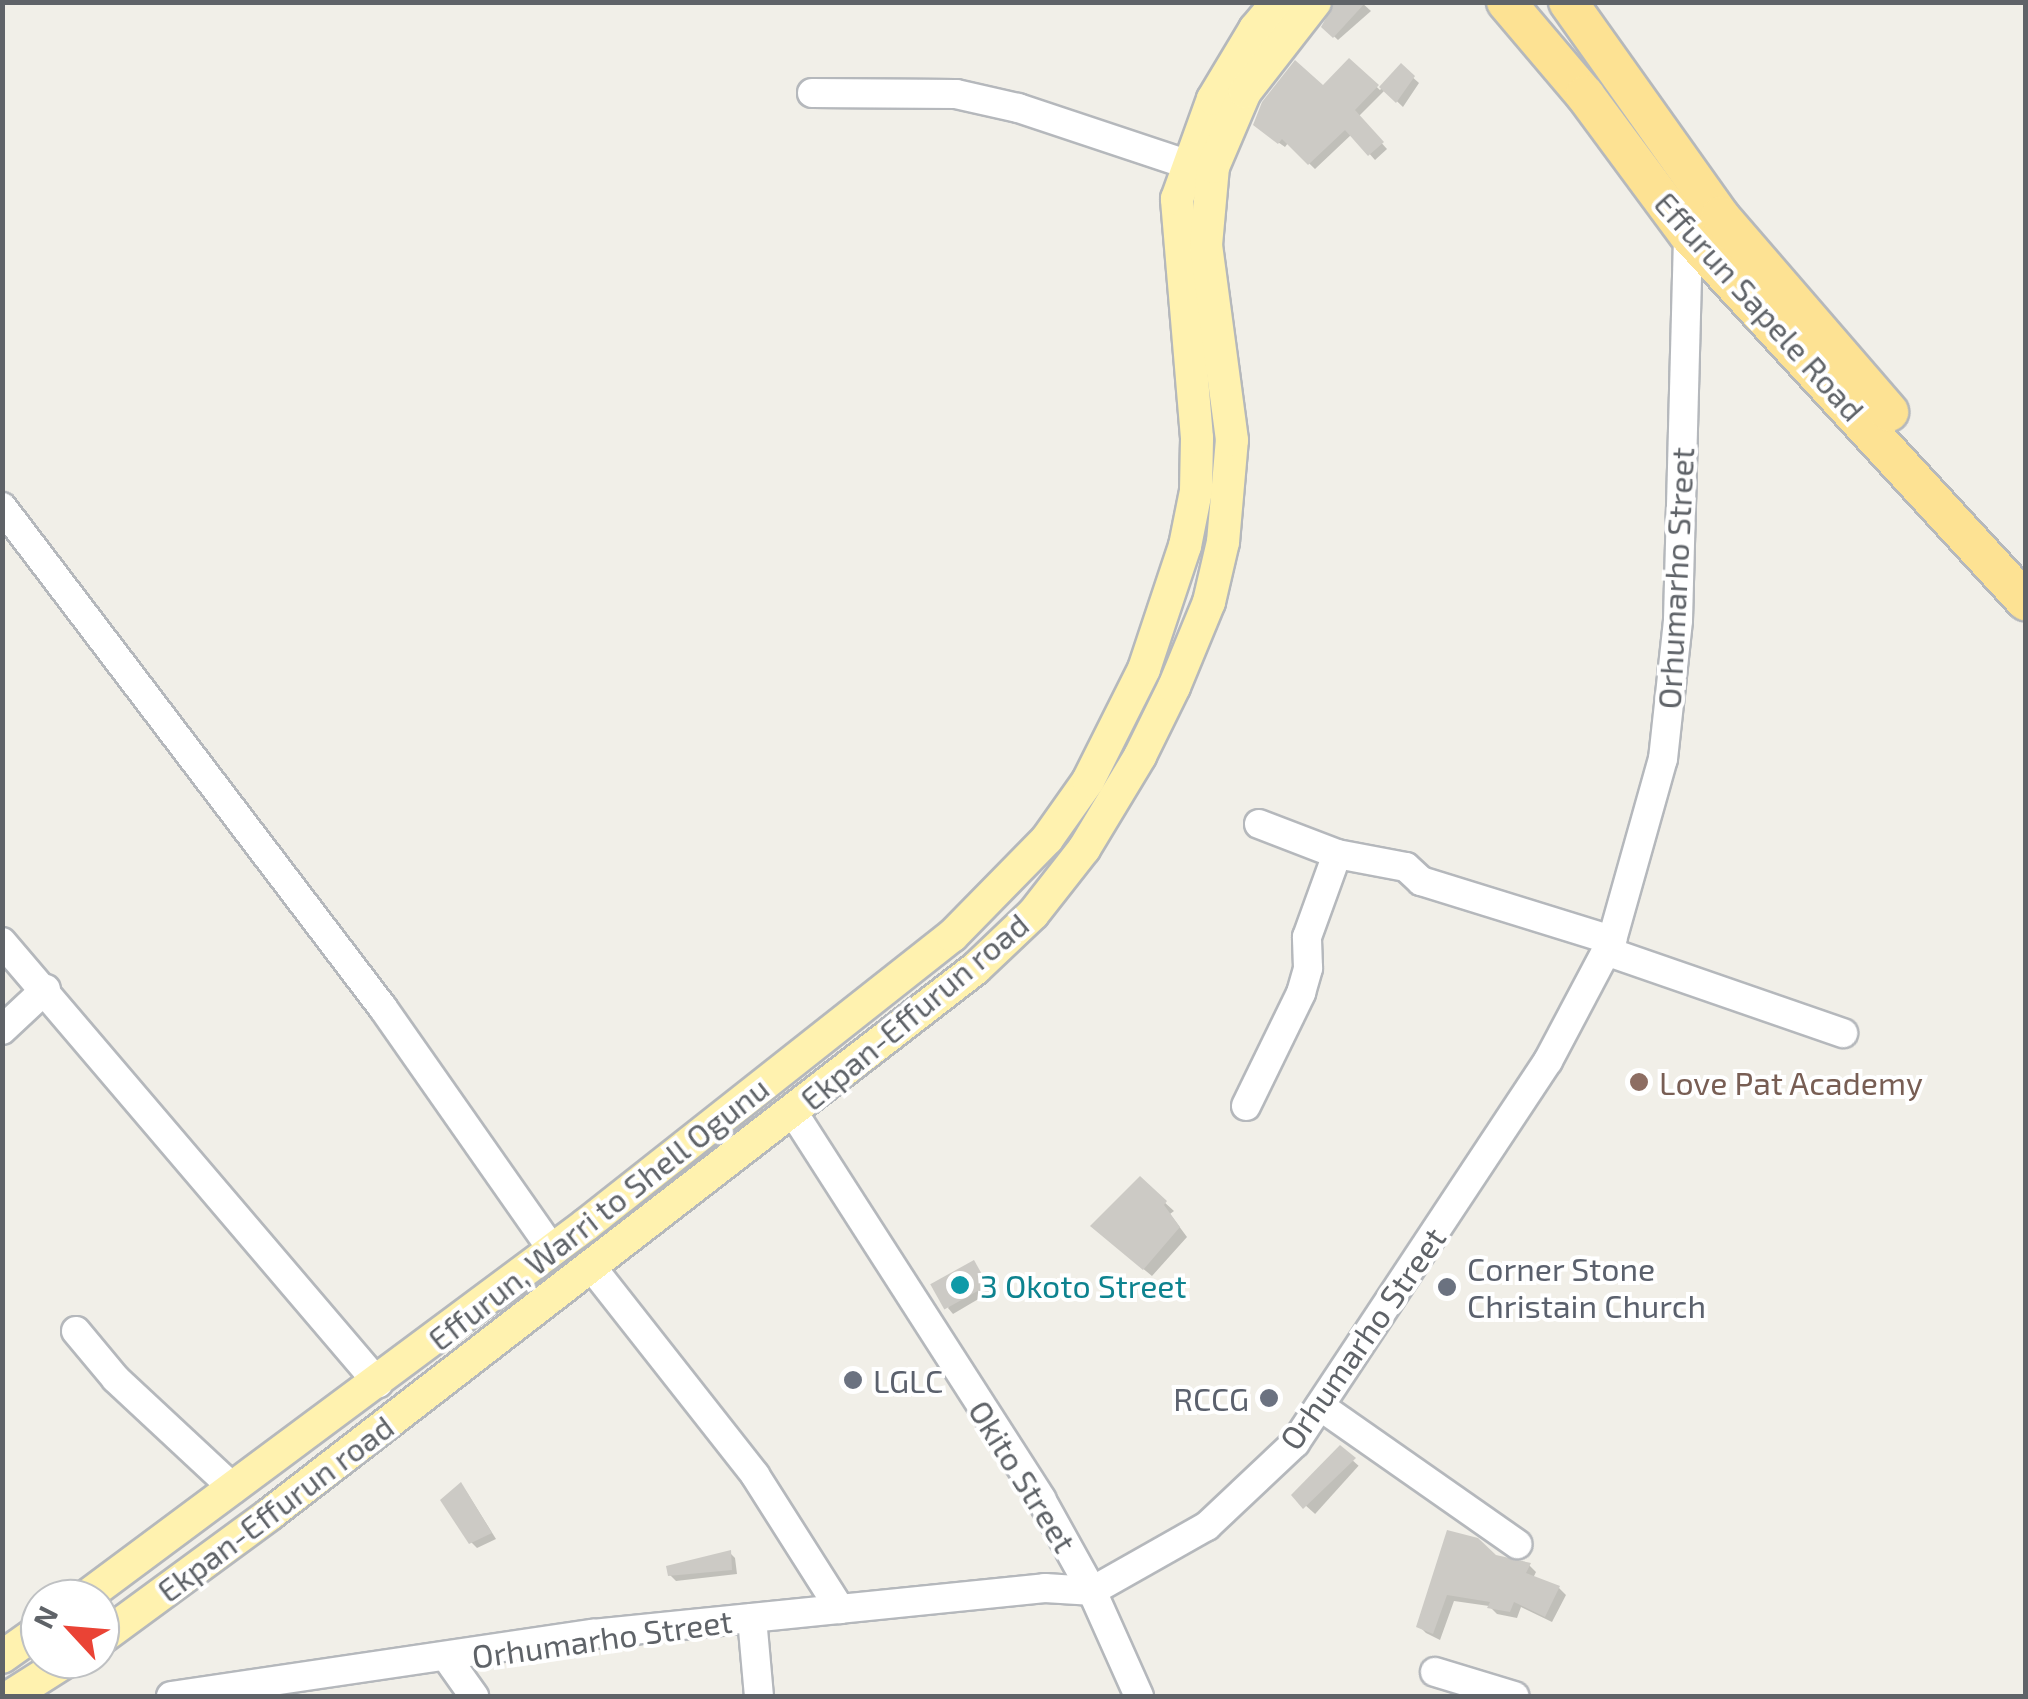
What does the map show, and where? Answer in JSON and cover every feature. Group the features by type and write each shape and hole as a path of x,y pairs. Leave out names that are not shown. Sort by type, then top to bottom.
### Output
{"highway":[{"name":"Effurun Sapele Road","path":"1506,2 1585,95 1688,234 2026,601"},
{"name":"Effurun Sapele Road","path":"1568,2 1720,216 2026,568"}],"main road":[{"name":"Effurun, Warri to Shell Ogunu","path":"110,1579 553,1251 952,936 1047,839 1088,782 1144,669 1185,546 1196,491 1197,438 1179,260 1177,199 1186,164 1212,99 1255,29 1278,2"},
{"name":"Ekpan-Effurun road","path":"120,1624 270,1514 975,970 1033,914 1084,849 1140,756 1208,602 1230,496 1232,440 1206,245 1212,167 1245,92 1316,2"},
{"path":"952,936 975,970"},
{"path":"11,1696 38,1679"}],"street":[{"path":"812,92 956,94 1018,108 1186,164"},
{"name":"Orhumarho Street","path":"171,1696 593,1634 1044,1588 1092,1591 1207,1526 1295,1443 1548,1061 1609,945 1665,739 1678,620 1688,234"},
{"path":"2,508 384,1008 553,1251"},
{"path":"1259,824 1337,854 1406,867 1421,881 1609,945 1844,1033"},
{"path":"1246,1106 1301,992 1308,968 1307,937 1337,854"},
{"path":"2,942 378,1383"},
{"path":"2,1030 46,989"},
{"name":"Okito Street","path":"793,1112 1041,1499 1092,1591 1139,1696"},
{"path":"590,1264 755,1476 840,1609"},
{"path":"76,1331 116,1379 234,1488"},
{"path":"1320,1406 1517,1544"},
{"path":"752,1618 760,1696"},
{"path":"447,1658 474,1696"},
{"path":"1435,1672 1514,1696"}],"building":[{"path":"1335,2 1366,2 1333,38 1321,27"},
{"path":"1349,58 1379,85 1355,110 1384,142 1368,156 1345,130 1308,165 1282,139 1278,144 1253,125 1262,102 1295,60 1323,85"},
{"path":"1401,63 1415,76 1396,103 1379,87"},
{"path":"1140,1176 1167,1201 1164,1205 1180,1227 1143,1270 1090,1226"},
{"name":"3 Okoto Street","path":"974,1260 988,1285 944,1310 930,1284"},
{"path":"1340,1445 1356,1458 1303,1509 1291,1495"},
{"path":"461,1482 492,1533 469,1544 440,1500"},
{"path":"1447,1530 1478,1538 1496,1555 1531,1563 1526,1573 1560,1586 1545,1617 1514,1602 1510,1612 1487,1608 1490,1602 1447,1595 1433,1634 1416,1627"},
{"path":"731,1550 732,1570 668,1576 666,1566"}],"place":[{"name":"Love Pat Academy","path":"1639,1082"},
{"name":"3 Okoto Street","path":"960,1285"},
{"name":"Corner Stone Christain Church","path":"1447,1287"},
{"name":"LGLC","path":"853,1380"},
{"name":"RCCG","path":"1269,1398"}]}
